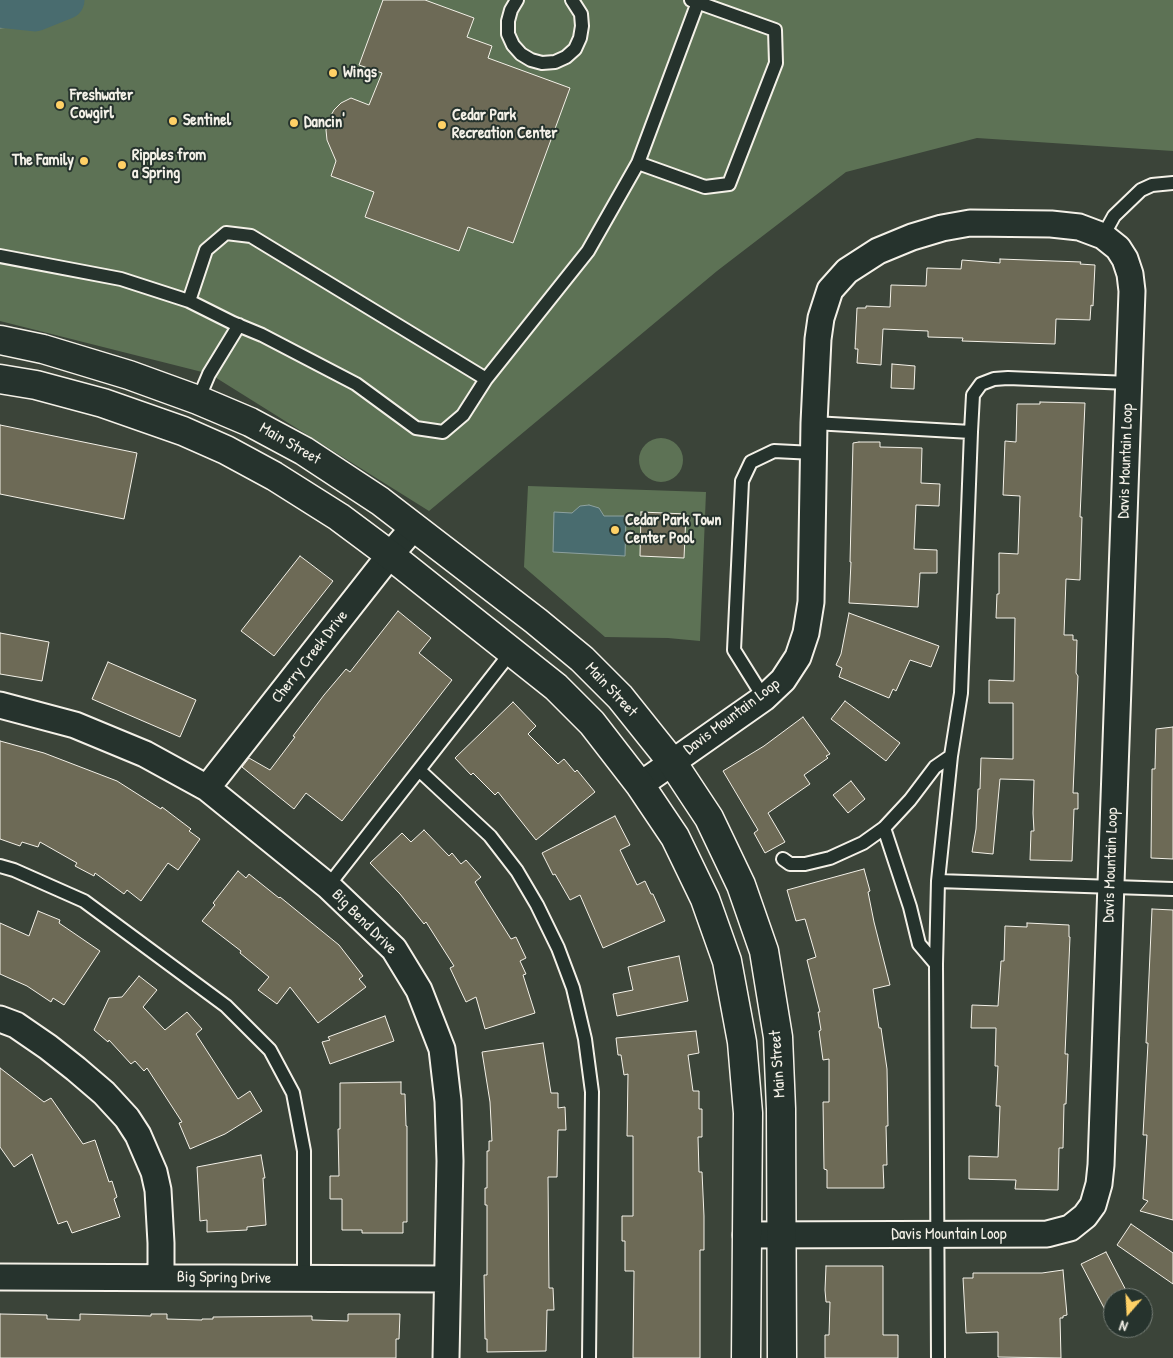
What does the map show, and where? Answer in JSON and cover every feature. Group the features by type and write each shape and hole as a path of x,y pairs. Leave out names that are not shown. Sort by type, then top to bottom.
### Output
{"street":[{"name":"Davis Mountain Loop","path":"640,784 764,698 783,680 798,657 806,634 811,602 814,423 821,318 830,290 848,271 878,251 912,237 942,228 970,223 1051,224 1079,227 1103,236 1118,248 1125,259 1130,274 1132,291 1101,1165 1092,1205 1085,1216 1070,1228 1047,1234 938,1236 746,1235"},
{"name":"Main Street","path":"0,340 43,349 129,375 198,400 250,422 304,451 372,494 582,659 620,697 672,762 709,818 740,884 764,951 778,1037 781,1108 782,1358"},
{"name":"Main Street","path":"0,379 36,385 103,403 182,431 226,450 274,476 339,517 390,555 556,687 592,723 640,784 675,837 705,899 727,961 742,1042 748,1112 746,1358"},
{"path":"182,431 198,400"},
{"name":"Cherry Creek Drive","path":"207,788 414,527"},
{"name":"Big Bend Drive","path":"0,705 75,725 145,754 207,788 328,886 394,949 419,990 442,1049 448,1101 449,1141 446,1358"},
{"path":"0,1019 16,1025 76,1069 104,1093 127,1118 138,1135 154,1172 158,1190 161,1277"},
{"name":"Big Spring Drive","path":"0,1278 447,1279"}],"lane":[{"path":"518,0 510,10 508,34 513,45 521,54 531,60 542,63 555,62 575,49 582,26 577,1"},
{"path":"0,256 121,279 189,300 262,335 356,384 416,428 443,432 463,415 486,378 588,251 638,163 695,1 775,30 776,63 729,184 705,188 638,163"},
{"path":"1103,236 1114,216 1141,190 1152,185 1173,183"},
{"path":"189,300 206,250 226,233 252,236 486,378"},
{"path":"198,400 210,374 239,325"},
{"path":"938,1358 936,964 938,881 951,756 962,693 971,432 974,395 981,384 994,379 1129,383"},
{"path":"814,423 971,432"},
{"path":"764,698 734,650 742,481 751,462 774,451 814,453"},
{"path":"328,886 512,651"},
{"path":"783,860 790,864 805,864 830,858 863,843 884,828 910,800 935,768 951,756"},
{"path":"419,770 490,836 516,871 537,905 558,948 573,988 585,1039 592,1092 589,1358"},
{"path":"884,828 910,907 919,944 936,964"},
{"path":"0,866 14,870 84,901 226,1006 270,1050 293,1093 304,1152 304,1279"},
{"path":"938,881 1173,888"}],"green space":[{"path":"0,0 1173,0 1173,151 977,138 846,172 717,271 429,511 210,374 0,321"},
{"path":"665,438 677,444 682,451 682,469 677,476 670,481 657,482 649,479 642,472 639,456 642,448 649,441"},
{"name":"Cedar Park Town Center Pool","path":"528,486 706,492 700,641 668,638 605,637 524,567"}],"water":[{"path":"0,0 22,0 24,5 35,12 20,26 0,28"},
{"path":"589,505 599,508 604,516 626,516 625,556 553,552 554,512 572,513 580,506"}],"building":[{"name":"Cedar Park Recreation Center","path":"383,0 425,0 474,18 467,37 492,46 488,58 570,88 513,243 468,227 459,251 365,217 374,192 331,176 336,161 327,140 326,130 329,119 341,103 351,98 369,105 382,73 359,65"},
{"path":"1000,259 1081,262 1080,264 1095,265 1093,306 1091,305 1090,320 1056,319 1055,344 962,341 963,338 928,337 928,331 883,329 881,365 857,363 858,349 855,349 857,308 866,308 866,306 890,307 891,285 926,286 927,268 961,269 962,260 1000,263"},
{"path":"892,364 915,366 914,389 891,388"},
{"path":"1040,402 1085,403 1080,517 1082,517 1080,580 1066,579 1064,635 1073,635 1073,640 1077,640 1076,673 1078,676 1073,793 1078,793 1078,809 1074,809 1072,861 1030,860 1031,831 1034,831 1034,780 1000,779 993,854 972,852 976,829 978,789 980,789 981,758 1013,759 1013,703 989,703 989,680 1014,681 1015,618 996,618 997,594 999,594 999,553 1018,554 1020,496 1003,495 1005,441 1016,442 1017,404 1040,404"},
{"path":"0,425 137,453 124,519 0,494"},
{"path":"880,442 880,447 922,448 921,483 940,484 939,506 916,505 914,549 937,550 937,573 920,573 918,607 849,603 853,443"},
{"path":"641,512 686,514 684,558 640,556"},
{"path":"300,556 333,581 274,656 241,631"},
{"path":"398,611 431,638 419,653 452,680 342,821 306,793 294,809 242,767 249,758 270,770 324,695 346,669 350,672"},
{"path":"849,613 939,646 931,667 910,660 896,691 893,689 889,698 839,677 842,668 836,665 841,654"},
{"path":"0,633 49,642 42,681 0,674"},
{"path":"108,662 196,700 180,737 92,699"},
{"path":"845,701 900,743 886,761 831,719"},
{"path":"513,702 536,726 528,734 558,764 564,759 575,772 577,770 595,792 536,840 498,792 495,795 473,773 471,775 455,758"},
{"path":"803,717 830,754 826,756 828,758 804,775 810,784 768,813 785,842 765,853 754,833 758,830 723,771 764,746"},
{"path":"1173,727 1173,859 1151,858 1152,769 1155,769 1156,729"},
{"path":"0,741 44,753 117,781 161,809 162,807 191,829 189,831 200,839 178,870 168,863 141,901 127,890 124,894 95,873 94,876 75,866 77,863 40,842 38,847 22,842 20,846 0,839"},
{"path":"851,781 865,799 848,813 833,795"},
{"path":"615,816 630,845 620,850 637,885 645,881 665,921 603,948 580,895 570,900 555,874 553,875 542,853"},
{"path":"424,830 449,856 452,853 461,864 466,860 481,877 475,882 511,939 516,937 526,958 520,961 526,974 523,975 535,1013 485,1029 476,997 466,1002 450,968 454,966 426,922 424,924 400,894 370,863 402,833 411,842"},
{"path":"864,869 870,891 868,892 874,922 890,985 873,989 887,1069 887,1165 883,1165 884,1188 827,1188 827,1170 824,1169 823,1102 829,1102 829,1059 823,1060 819,1031 821,1030 818,1012 820,1012 807,960 816,957 805,919 796,921 787,890"},
{"path":"238,871 246,878 249,874 339,945 363,976 359,979 366,987 318,1023 290,987 277,1004 258,990 269,977 240,953 241,951 202,921 215,905 213,903"},
{"path":"1152,909 1173,910 1173,1220 1140,1211 1148,1201 1143,1199 1147,1135 1143,1135"},
{"path":"38,911 60,920 59,923 100,951 64,1005 53,998 51,1002 27,986 0,974 0,923 29,936"},
{"path":"1027,923 1069,925 1065,1054 1068,1054 1066,1104 1064,1104 1063,1148 1059,1148 1058,1190 1015,1189 1016,1180 969,1179 969,1156 998,1157 1000,1106 996,1106 998,1066 995,1066 996,1028 971,1028 972,1005 998,1006 1001,961 1004,961 1005,926 1027,927"},
{"path":"679,956 688,1001 617,1016 613,994 633,990 628,967"},
{"path":"139,976 157,990 143,1007 165,1030 187,1012 202,1029 196,1034 238,1099 250,1091 262,1111 225,1134 190,1149 179,1123 182,1122 147,1068 144,1071 135,1061 131,1064 109,1040 108,1042 94,1030 109,998 122,997"},
{"path":"385,1016 394,1041 330,1064 322,1042 330,1040 328,1037"},
{"path":"696,1031 699,1053 688,1055 693,1091 699,1091 699,1109 702,1109 702,1137 698,1137 699,1172 702,1172 704,1216 704,1250 700,1250 700,1358 633,1358 634,1271 625,1271 625,1241 622,1241 622,1216 633,1216 633,1136 627,1136 628,1074 624,1075 621,1055 618,1055 616,1038"},
{"path":"543,1043 551,1093 558,1093 558,1108 565,1107 566,1130 558,1130 557,1177 548,1177 549,1288 553,1288 554,1310 547,1310 546,1351 487,1352 484,1275 487,1275 487,1205 485,1205 485,1188 487,1188 487,1151 489,1151 489,1141 492,1141 490,1102 482,1052"},
{"path":"0,1068 44,1102 51,1098 83,1144 95,1140 109,1182 112,1181 117,1197 114,1199 120,1217 72,1233 67,1221 58,1224 32,1154 14,1167 0,1147"},
{"path":"401,1082 401,1094 405,1094 407,1126 407,1222 403,1222 403,1233 362,1233 362,1230 342,1230 342,1199 330,1199 330,1176 339,1176 338,1129 340,1129 340,1083"},
{"path":"261,1155 265,1178 263,1178 266,1225 247,1227 247,1230 207,1232 207,1220 200,1221 197,1167"},
{"path":"1131,1224 1173,1253 1173,1284 1117,1245"},
{"path":"1106,1252 1125,1288 1103,1288 1103,1306 1081,1264"},
{"path":"826,1266 883,1266 883,1335 898,1335 898,1358 825,1358 825,1335 829,1335 830,1302 826,1302"},
{"path":"1063,1270 1067,1315 1060,1318 1061,1358 998,1357 998,1332 966,1333 963,1278 973,1278 973,1273 1042,1273"},
{"path":"0,1314 47,1315 47,1319 80,1320 80,1314 151,1316 151,1314 167,1314 167,1319 202,1320 213,1319 213,1317 312,1316 312,1320 348,1321 348,1314 400,1314 399,1339 396,1339 396,1358 0,1358"}],"waterway":[{"path":"0,8 35,12 65,0"}],"place":[{"name":"Wings","path":"333,73"},
{"name":"Freshwater Cowgirl","path":"60,105"},
{"name":"Sentinel","path":"173,121"},
{"name":"Dancin'","path":"294,123"},
{"name":"Cedar Park Recreation Center","path":"442,125"},
{"name":"The Family","path":"84,161"},
{"name":"Ripples from a Spring","path":"122,165"},
{"name":"Cedar Park Town Center Pool","path":"615,530"}]}
